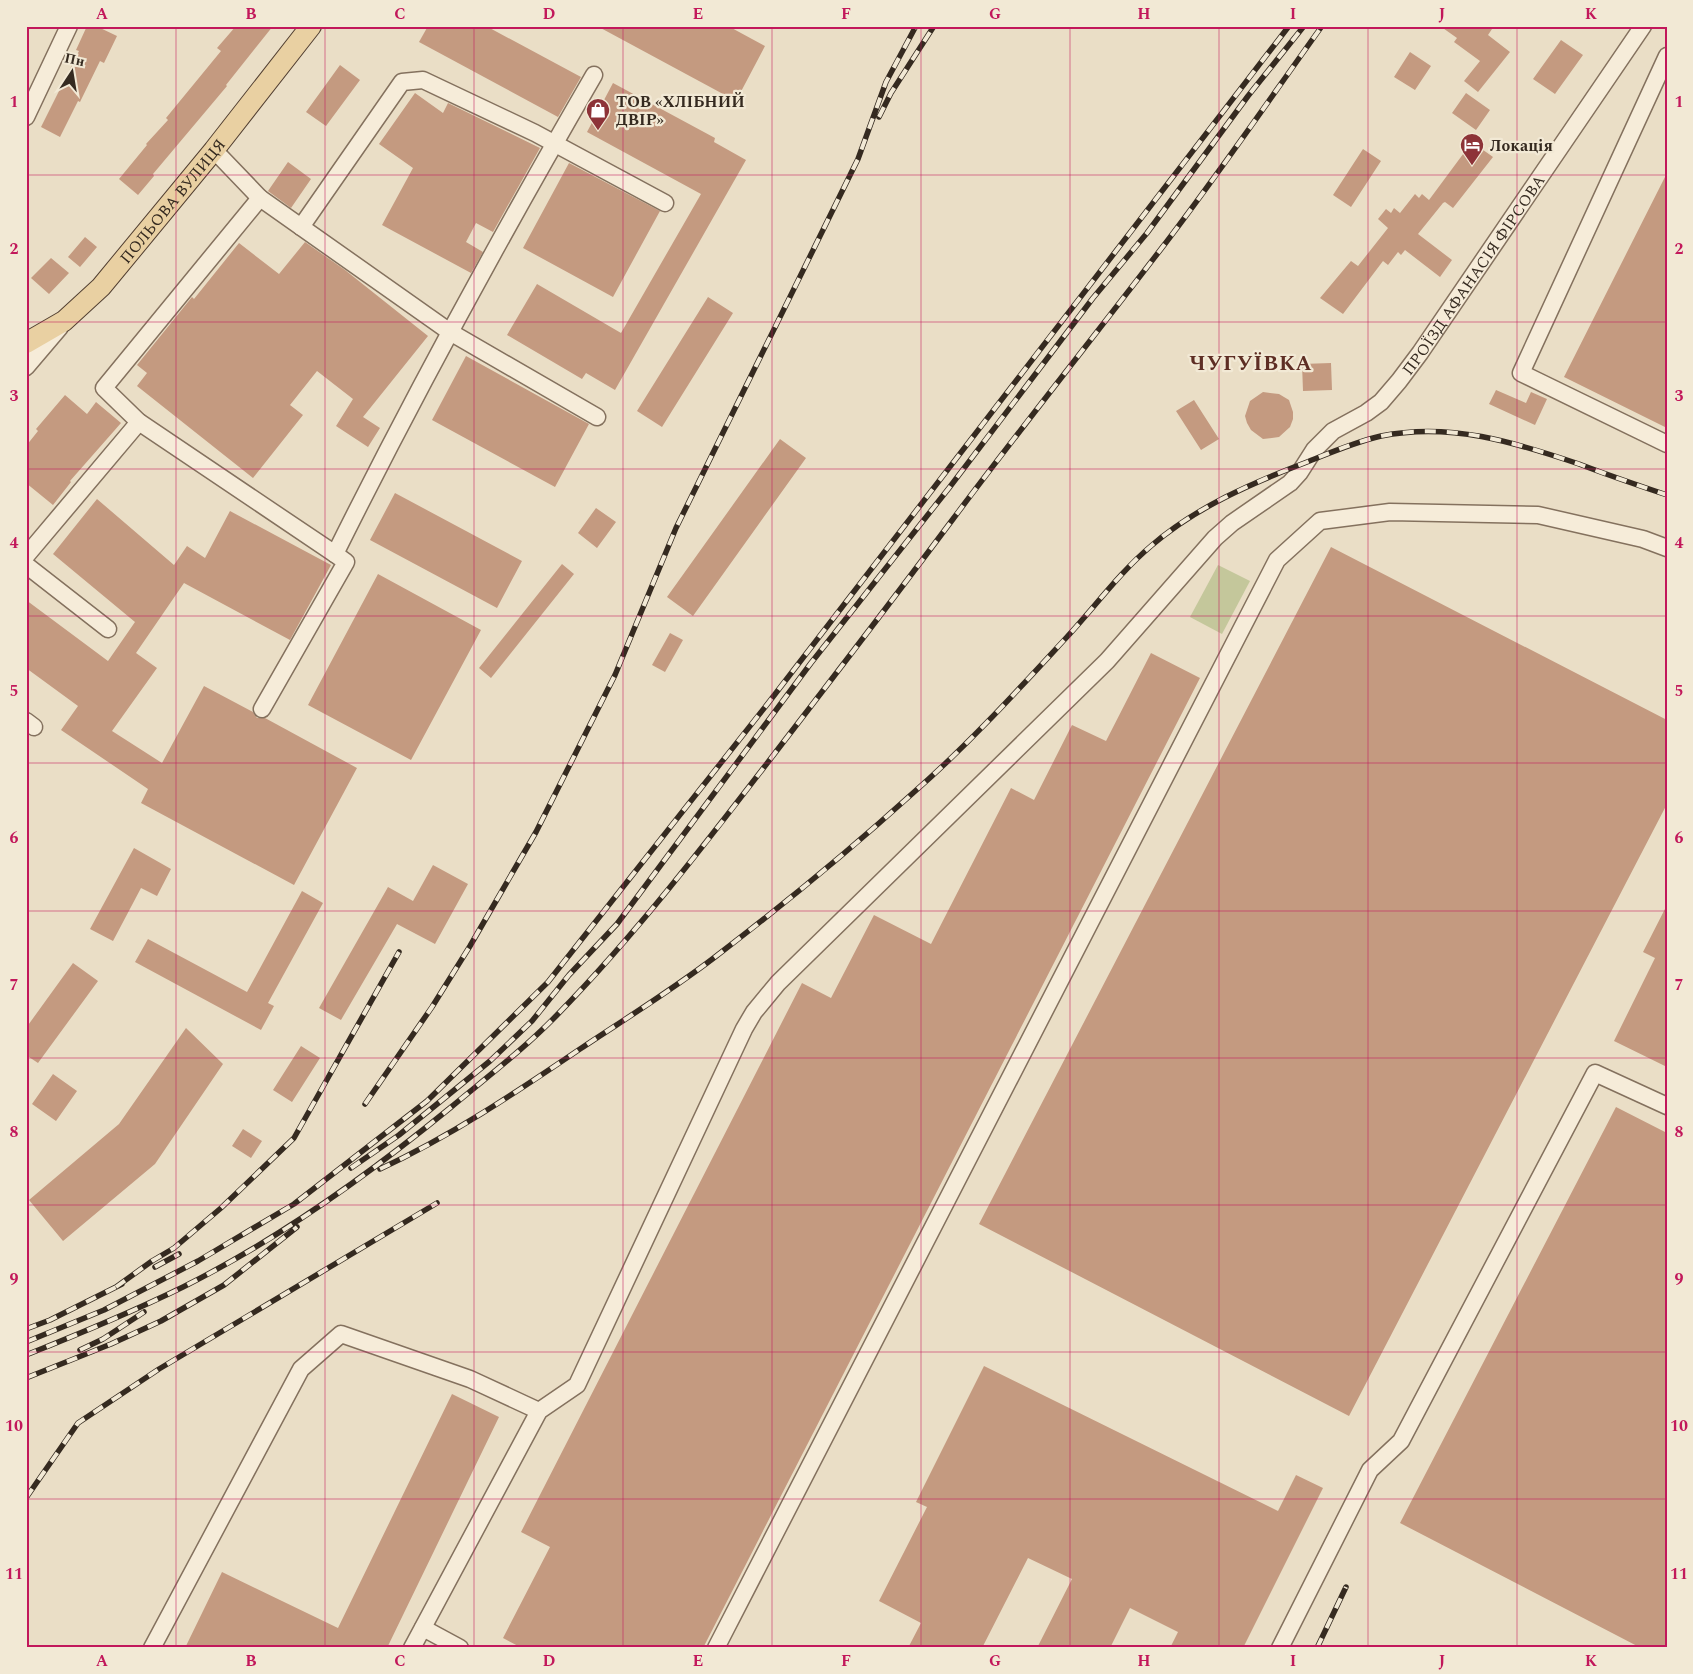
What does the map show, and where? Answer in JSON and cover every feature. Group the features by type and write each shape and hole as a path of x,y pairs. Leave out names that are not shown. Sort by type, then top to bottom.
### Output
{"main road":[{"name":"ПОЛЬОВА ВУЛИЦЯ","path":"64,321 101,287 214,150 311,26"},
{"path":"26,344 64,321"}],"street":[{"path":"26,118 69,26"},
{"name":"ПРОЇЗД АФАНАСІЯ ФІРСОВА","path":"539,1411 577,1385 744,1029 766,997 1107,661 1215,538 1232,523 1290,483 1314,450 1333,431 1374,408 1389,394 1404,375 1643,26"},
{"path":"1667,56 1521,373 1667,444"},
{"path":"335,554 388,447 450,332 594,75"},
{"path":"301,227 402,82 423,80 554,144 665,203"},
{"path":"214,150 260,198 450,332 596,417"},
{"path":"260,198 104,388 139,422 346,562 262,709"},
{"name":"ПОЛЬОВА ВУЛИЦЯ","path":"26,367 64,321"},
{"path":"26,556 139,422"},
{"path":"716,1648 1277,560 1320,521 1390,512 1538,515 1643,539 1667,548"},
{"path":"26,566 108,629"},
{"path":"1280,1648 1370,1470 1401,1441 1595,1073 1667,1106"},
{"path":"152,1648 300,1369 341,1334 470,1379 539,1411 412,1648"},
{"path":"423,1628 460,1648"}],"green space":[{"path":"1218,565 1250,581 1222,634 1190,617"}],"building":[{"path":"87,26 96,26 117,36 104,63 100,61 60,137 41,127 79,51 76,50"},
{"path":"236,26 273,26 227,86 153,174 154,176 138,195 119,179 146,144 168,120 166,118 221,51 217,48"},
{"path":"428,26 486,26 581,77 558,117 419,42"},
{"path":"597,26 728,26 765,46 736,101"},
{"path":"1440,26 1494,26 1488,35 1510,52 1478,92 1464,81 1480,61 1454,42 1457,38"},
{"path":"1561,40 1583,55 1555,94 1533,79"},
{"path":"1410,52 1431,66 1415,90 1394,77"},
{"path":"340,65 360,80 326,126 306,112"},
{"path":"613,83 715,138 714,142 746,160 615,390 586,373 582,379 507,335 537,284 621,333 701,194 587,132"},
{"path":"415,93 443,113 448,103 540,148 493,232 476,223 466,242 483,252 471,273 382,225 413,168 379,144"},
{"path":"1466,93 1490,110 1476,130 1452,113"},
{"path":"1472,142 1493,157 1453,208 1445,202 1443,203 1418,234 1452,260 1440,277 1405,250 1401,255 1398,252 1388,265 1383,261 1343,314 1320,298 1351,261 1358,266 1388,228 1378,219 1386,209 1391,213 1394,208 1400,213 1415,194 1419,198 1422,194 1429,200"},
{"path":"1363,149 1381,161 1351,207 1333,195"},
{"path":"288,162 311,179 291,208 268,191"},
{"path":"569,163 660,211 613,297 523,248"},
{"path":"1667,173 1667,428 1564,377"},
{"path":"85,237 97,247 80,267 68,257"},
{"path":"305,242 345,270 428,336 363,417 380,428 368,447 336,426 353,399 317,371 290,405 303,415 253,478 137,386 147,373 137,365 239,243 279,274"},
{"path":"51,258 69,273 49,294 31,278"},
{"path":"708,297 733,313 662,427 637,411"},
{"path":"466,356 589,424 555,487 432,420"},
{"path":"1331,363 1332,390 1303,391 1302,364"},
{"path":"1496,390 1526,403 1531,392 1547,399 1535,425 1489,404"},
{"path":"1263,392 1279,394 1289,400 1293,419 1290,427 1279,437 1263,439 1251,430 1247,423 1245,416 1250,401"},
{"path":"65,395 87,414 96,402 121,423 70,481 53,505 26,483 26,446 38,431 36,429"},
{"path":"1194,400 1219,439 1201,450 1176,411"},
{"path":"780,439 806,458 693,616 667,597"},
{"path":"395,493 522,561 497,608 370,540"},
{"path":"97,499 174,565 187,546 205,558 230,511 331,565 290,640 184,583 136,653 157,668 112,731 162,763 204,686 253,712 257,718 265,718 357,768 294,885 141,803 148,789 61,730 78,706 26,668 26,600 108,661 135,622 53,554"},
{"path":"596,508 616,522 597,548 578,533"},
{"path":"1331,547 1667,720 1667,804 1349,1416 979,1224"},
{"path":"562,564 574,574 491,678 479,668"},
{"path":"378,574 481,630 411,760 308,705"},
{"path":"670,633 683,640 665,672 652,665"},
{"path":"1151,653 1200,678 703,1648 522,1648 503,1638 550,1547 521,1532 802,983 831,998 874,915 931,944 1011,788 1034,800 1072,725 1106,741"},
{"path":"134,848 171,869 157,896 141,888 113,941 90,929"},
{"path":"433,865 468,884 435,944 397,924 341,1020 319,1008 388,887 413,901"},
{"path":"302,891 323,903 268,1003 274,1006 261,1030 135,962 148,939 247,992"},
{"path":"1667,905 1667,1067 1614,1041 1655,958 1643,952"},
{"path":"73,963 98,981 38,1063 26,1055 26,1028"},
{"path":"186,1028 223,1064 155,1164 63,1241 29,1200 119,1124"},
{"path":"301,1046 320,1058 292,1102 273,1090"},
{"path":"53,1074 77,1091 56,1121 32,1104"},
{"path":"1616,1107 1667,1133 1667,1648 1641,1648 1400,1523"},
{"path":"243,1129 262,1141 251,1158 232,1146"},
{"path":"984,1366 1278,1511 1296,1475 1323,1488 1243,1648 1170,1648 1178,1632 1130,1608 1110,1648 1037,1648 1072,1579 1028,1558 982,1648 908,1648 921,1623 879,1601 927,1507 916,1502"},
{"path":"452,1394 499,1417 387,1648 185,1648 222,1572 338,1628"}],"railway":[{"path":"365,1104 432,1007 470,946 536,832 615,675 676,528 858,159 886,82 916,26"},
{"path":"879,117 891,93 934,26"},
{"path":"26,1342 104,1310 198,1261 294,1204 427,1101 548,982 769,702 1289,26"},
{"path":"351,1168 399,1135 490,1061 532,1021 569,975 617,924 811,663 949,488 1093,298 1147,233 1248,96 1304,26"},
{"path":"26,1355 183,1287 288,1227 354,1182 419,1133 518,1051 557,1015 643,920 749,787 1004,451 1182,221 1322,26"},
{"path":"380,1169 432,1143 531,1082 682,981 766,917 865,835 953,756 1029,678 1139,556 1168,532 1225,497 1286,470 1362,441 1407,432 1432,431 1482,437 1530,448 1667,495"},
{"path":"116,1287 174,1248 221,1208 294,1138 399,952"},
{"path":"26,1498 78,1423 159,1369 437,1203"},
{"path":"26,1378 111,1344 161,1321 224,1285 297,1227"},
{"path":"155,1267 179,1254"},
{"path":"26,1329 50,1320 122,1284"},
{"path":"80,1350 103,1339 144,1312"},
{"path":"1317,1648 1346,1587"}],"place":[{"name":"ТОВ «ХЛІБНИЙ ДВІР»","path":"598,131"},
{"name":"Локація","path":"1472,166"}],"district":[{"name":"ЧУГУЇВКА","path":"1251,363"}]}
